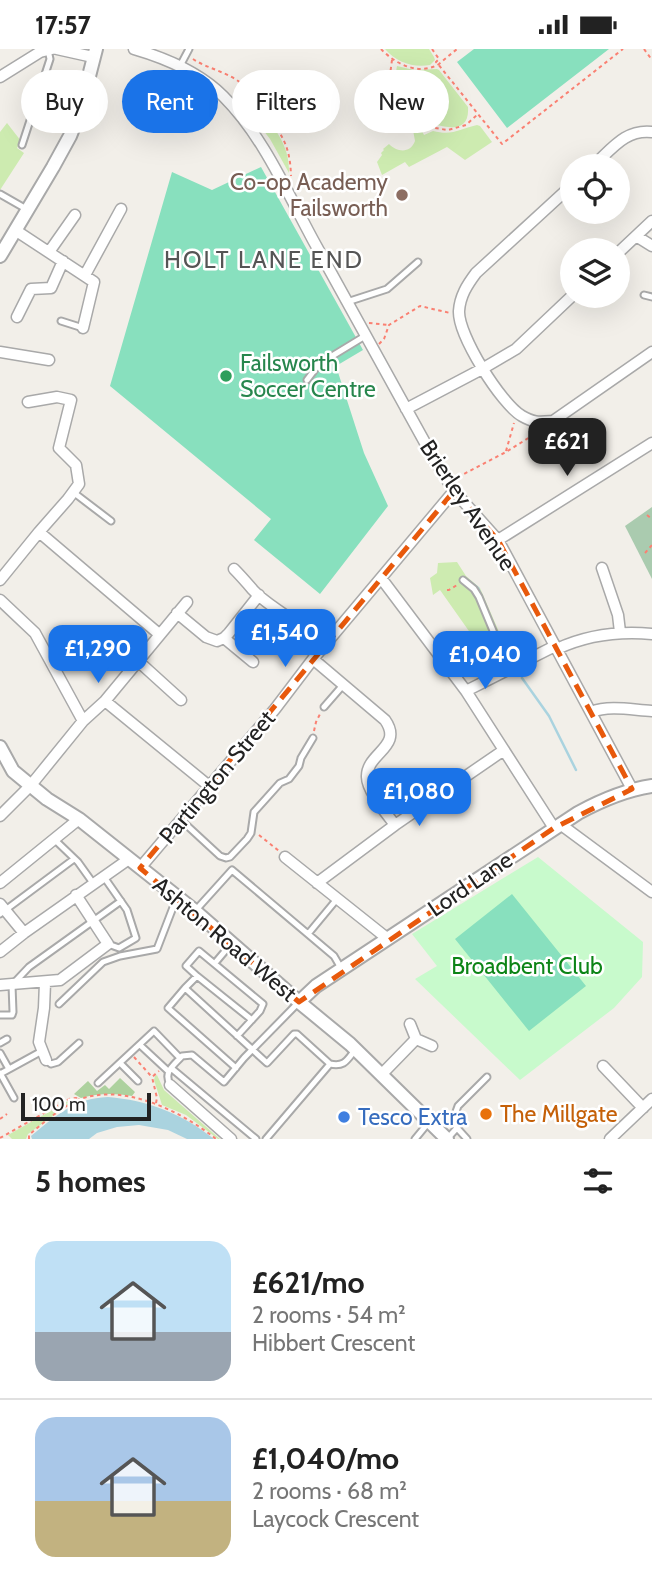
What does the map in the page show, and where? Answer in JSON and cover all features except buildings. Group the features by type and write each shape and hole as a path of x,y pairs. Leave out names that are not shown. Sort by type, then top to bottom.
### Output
{"street":[{"path":"0,77 40,52 52,49 94,53 80,111 70,136 0,256"},
{"name":"Brierley Avenue","path":"134,49 180,66 204,81 222,94 249,125 451,487 498,540 632,789"},
{"path":"606,154 627,135 638,131 652,132"},
{"path":"560,196 476,273 465,287 458,313 464,335 482,369 519,415 537,423 553,421 652,352"},
{"path":"85,275 121,209"},
{"path":"49,252 75,215"},
{"path":"630,242 652,221"},
{"path":"15,230 94,282 83,328"},
{"path":"636,236 652,246"},
{"path":"17,317 31,289 51,288 63,261"},
{"path":"406,409 516,349 560,307"},
{"path":"0,352 49,360"},
{"path":"0,580 79,484 76,465 59,448 71,400 57,397 28,402"},
{"path":"498,540 652,443"},
{"name":"Partington Street","path":"140,868 275,709 451,487"},
{"path":"38,532 159,634"},
{"path":"602,568 618,615 620,632"},
{"path":"234,569 259,596 289,618"},
{"path":"381,578 466,691 557,826 652,892"},
{"path":"177,613 206,637 217,641 224,638 259,596"},
{"path":"0,600 35,633 83,721"},
{"path":"0,816 31,785 83,721 105,701 187,602"},
{"path":"466,691 556,647 620,632 652,634"},
{"path":"224,638 253,662"},
{"path":"313,659 386,720 392,731 389,742 372,763 366,776 370,788 395,825"},
{"path":"138,661 181,700"},
{"path":"105,701 209,786"},
{"path":"591,712 603,708 652,711"},
{"name":"Ashton Road West","path":"0,747 13,771 47,799 79,819 195,911 355,1049 447,1139"},
{"path":"317,883 395,825 505,750"},
{"name":"Lord Lane","path":"299,1002 316,986 578,813 609,797 652,786"},
{"path":"0,883 79,819"},
{"path":"285,857 388,939"},
{"path":"0,952 129,859"},
{"path":"0,985 60,980 108,944 76,895"},
{"path":"2,909 23,933"},
{"path":"44,1056 39,1042 45,983"},
{"path":"410,1024 416,1038 432,1046"},
{"path":"381,1075 416,1038"},
{"path":"603,1066 643,1108"},
{"path":"170,1085 230,1139"},
{"path":"611,1139 652,1099"}],"lane":[{"path":"22,145 52,49"},
{"path":"180,66 188,52"},
{"path":"0,194 27,210"},
{"path":"347,302 387,289 418,262"},
{"path":"644,295 652,297"},
{"path":"61,321 83,328"},
{"path":"307,380 320,365 365,335"},
{"path":"71,496 111,521"},
{"path":"463,580 479,597 501,650 499,662 503,671"},
{"path":"324,707 344,684"},
{"path":"181,820 220,856 230,857 247,839 252,829 254,811 280,783 289,779 313,738"},
{"path":"54,839 93,883"},
{"path":"2,909 74,859"},
{"path":"195,911 232,870 334,956 342,969"},
{"path":"103,876 127,910 136,938 119,948 108,944"},
{"path":"59,1005 103,963 120,956 157,949 177,897"},
{"path":"308,934 337,899"},
{"path":"0,1015 12,1015 12,985 29,967 121,901"},
{"path":"215,963 232,943"},
{"path":"237,1036 252,1020 260,1011 263,1003 199,951 186,967 252,1020"},
{"path":"197,976 168,1008 236,1068"},
{"path":"185,988 267,1063 294,1034 330,1064 340,1065 348,1061 355,1049"},
{"path":"170,1085 167,1077 170,1070 182,1056 192,1055 224,1082 299,1002"},
{"path":"98,1083 153,1031 180,1058"},
{"path":"0,1043 7,1039"},
{"path":"14,1098 0,1074 44,1056 51,1064 58,1062 79,1043"},
{"path":"140,1045 256,1139"},
{"path":"0,1053 9,1069"},
{"path":"120,1063 138,1081"},
{"path":"266,1139 330,1064"},
{"path":"467,1139 453,1120 458,1107 487,1077"},
{"path":"415,1139 429,1122"},
{"path":"447,1139 457,1128"}],"path":[{"path":"381,49 392,60 411,67 427,68 438,64 457,49"},
{"path":"432,49 439,59 436,62 502,144 623,49"},
{"path":"644,49 652,60"},
{"path":"188,52 204,66 242,84 282,135 291,166 291,183 285,188"},
{"path":"392,60 387,97 390,107 428,127 448,130 466,125 478,114"},
{"path":"373,349 384,339 389,325 420,306 458,313"},
{"path":"359,325 372,322 389,325"},
{"path":"506,452 513,424 519,415"},
{"path":"451,487 537,433 544,422"},
{"path":"648,515 652,519"},
{"path":"645,553 652,545"},
{"path":"447,590 463,580"},
{"path":"313,738 316,722 324,707"},
{"path":"252,829 285,857"},
{"path":"130,1053 152,1077 156,1104"},
{"path":"152,1077 163,1068 170,1070"},
{"path":"29,1139 29,1135 69,1105 96,1096 109,1095 156,1104 185,1117 216,1139"},
{"path":"0,1138 69,1099 80,1100"},
{"path":"0,1119 6,1114"}],"highlighted area":[{"path":"454,491 498,540 632,789 554,828 299,1002 140,868"}],"green space":[{"path":"385,49 429,49 435,60 430,65 411,65 400,61"},
{"path":"474,49 609,49 507,128 457,62"},
{"path":"397,66 414,70 396,70"},
{"path":"449,83 468,107 466,119 460,126 450,127"},
{"path":"7,123 21,141 17,148 24,153 0,190 0,132"},
{"path":"477,125 492,142 465,160 447,147 409,167 405,162 382,175 377,162 383,149 389,144 399,150 407,150 415,141 414,133 449,133"},
{"path":"265,133 278,133 282,140 289,173"},
{"name":"Failsworth Soccer Centre","path":"261,167 363,350 336,366 364,453 388,506 320,594 254,540 271,519 110,386 172,172 212,190"},
{"path":"652,507 652,579 625,526"},
{"path":"457,562 466,576 480,588 513,659 495,668 440,590 433,595 430,578 437,573 438,563"},
{"name":"Broadbent Club","path":"538,857 643,942 642,977 614,1008 520,1080 415,979 437,966 412,934"},
{"path":"512,894 586,986 529,1031 455,939"},
{"path":"157,1075 164,1090 220,1139 186,1115 162,1105 154,1080"},
{"path":"120,1078 135,1092 132,1096 106,1094 81,1098 74,1094 88,1081 97,1091 105,1085 109,1089"},
{"path":"70,1100 75,1100 28,1134 26,1139 12,1139 8,1135"}],"water":[{"path":"108,1097 137,1101 164,1110 190,1122 214,1139 187,1139 168,1130 139,1125 117,1127 97,1133 89,1139 32,1139 31,1136 66,1109 85,1101"}],"waterway":[{"path":"465,578 478,588 503,648"},
{"path":"522,678 549,716 576,770"}],"place":[{"name":"Co-op Academy Failsworth","path":"402,195"},
{"name":"Failsworth Soccer Centre","path":"226,376"},
{"name":"The Millgate","path":"486,1114"},
{"name":"Tesco Extra","path":"344,1117"}],"district":[{"name":"HOLT LANE END","path":"264,259"}]}
